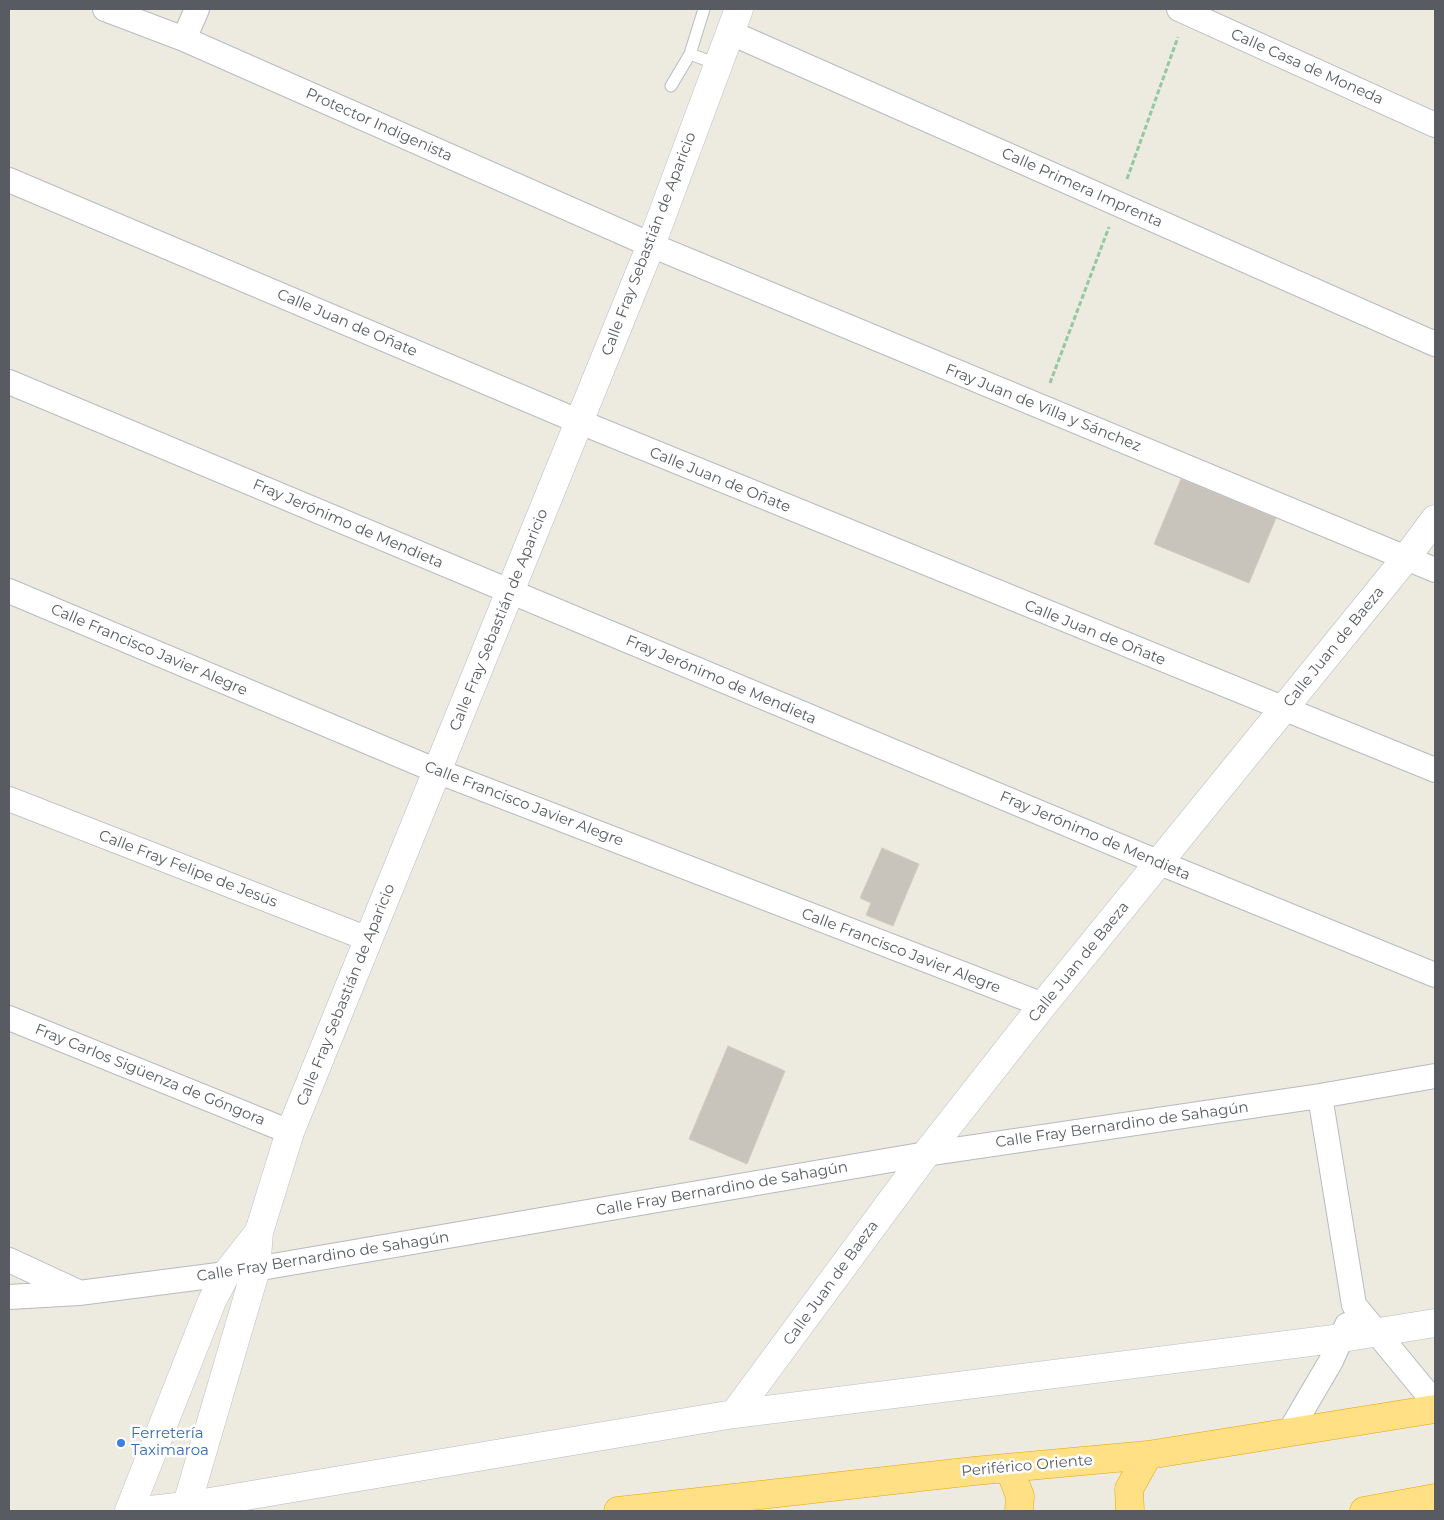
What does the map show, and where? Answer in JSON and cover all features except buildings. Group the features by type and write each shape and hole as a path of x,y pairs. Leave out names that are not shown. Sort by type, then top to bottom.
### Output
{"highway":[{"name":"Periférico Oriente","path":"618,1511 1010,1468 1148,1455 1435,1409"},
{"path":"1130,1511 1129,1490 1148,1455"},
{"path":"1010,1468 1020,1496 1019,1511"},
{"path":"1364,1511 1435,1498"}],"street":[{"name":"Protector Indigenista","path":"105,9 184,39 651,245"},
{"path":"184,39 197,9"},
{"name":"Calle Casa de Moneda","path":"1184,10 1435,125"},
{"name":"Calle Primera Imprenta","path":"734,20 1118,204 1435,344"},
{"name":"Calle Fray Sebastián de Aparicio","path":"186,1509 256,1269 258,1232 290,1132 651,245 734,20"},
{"name":"Calle Juan de Oñate","path":"9,180 580,422 1282,710 1435,770"},
{"name":"Fray Juan de Villa y Sánchez","path":"651,245 1435,570"},
{"name":"Fray Jerónimo de Mendieta","path":"9,382 1160,863 1435,975"},
{"name":"Calle Juan de Baeza","path":"734,1414 926,1154 1043,1006 1406,558 1435,519"},
{"name":"Calle Francisco Javier Alegre","path":"9,591 437,771 1043,1006"},
{"name":"Calle Fray Felipe de Jesús","path":"9,799 368,939"},
{"name":"Fray Carlos Sigüenza de Góngora","path":"9,1018 290,1132"},
{"name":"Calle Fray Bernardino de Sahagún","path":"9,1297 79,1293 226,1274 926,1154 1320,1096 1435,1076"},
{"path":"1320,1096 1354,1305 1376,1334 1435,1403"},
{"name":"Calle Fray Sebastián de Aparicio","path":"128,1511 212,1301 226,1274 258,1232"},
{"path":"9,1260 79,1293"},
{"path":"1290,1431 1342,1338 1354,1305"},
{"path":"141,1511 186,1509 734,1414 1376,1334 1435,1323"}],"lane":[{"path":"670,86 690,54 704,9"},
{"path":"690,54 717,64"}],"path":[{"path":"1041,407 1118,204 1184,10"}],"place":[{"name":"Ferretería Taximaroa","path":"121,1443"}]}
